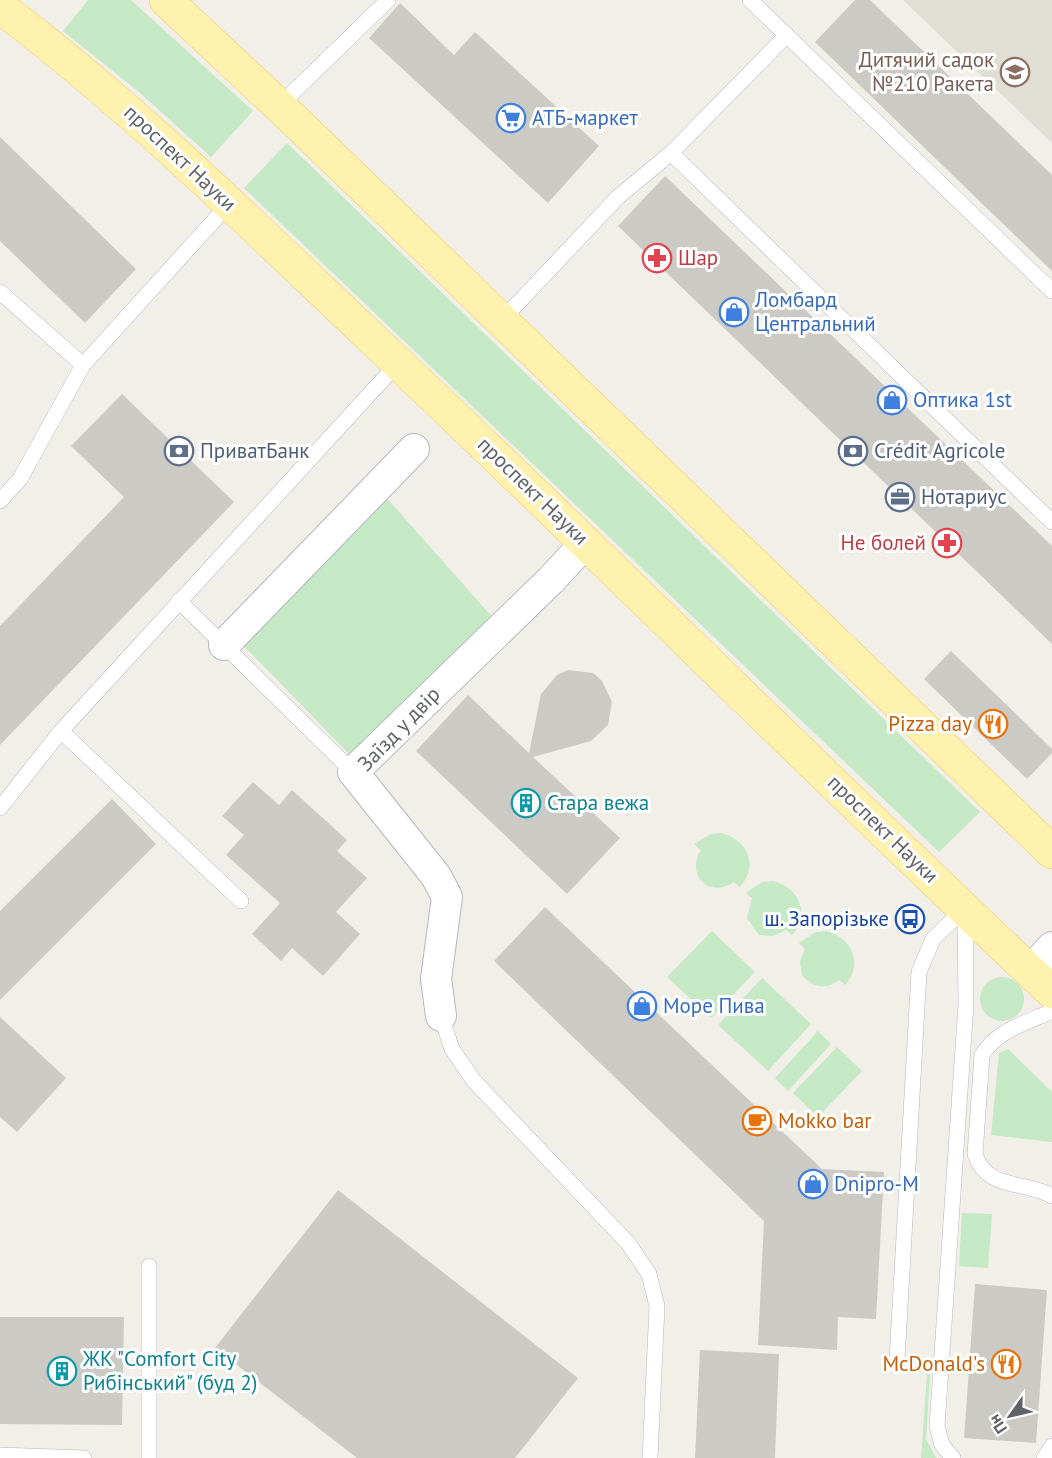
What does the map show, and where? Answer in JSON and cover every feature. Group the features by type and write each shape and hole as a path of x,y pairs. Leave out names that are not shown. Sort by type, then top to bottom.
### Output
{"main road":[{"path":"165,0 502,320 1052,852"},
{"name":"проспект Науки","path":"0,7 122,105 229,204 586,542 1041,981"}],"street":[{"path":"224,645 414,449"},
{"name":"Заїзд у двір","path":"441,1016 435,979 447,897 436,876 353,772 586,542"},
{"path":"1041,981 1052,947"}],"lane":[{"path":"279,106 388,0"},
{"path":"750,0 1052,291"},
{"path":"502,320 618,197 671,153 787,35"},
{"path":"671,153 1052,522"},
{"path":"0,501 20,479 83,365 229,204"},
{"path":"0,292 83,365"},
{"path":"0,808 61,731 398,363"},
{"path":"179,601 353,772"},
{"path":"61,731 241,901"},
{"path":"897,1360 920,972 933,939 965,908"},
{"path":"953,1458 942,1445 937,1426 966,1004 965,908"},
{"path":"1052,1011 999,1035 989,1043 982,1055 975,1154 978,1165 986,1174 999,1182 1041,1189 1052,1196"},
{"path":"441,1016 452,1049 474,1082 628,1243 649,1274 657,1306 650,1458"},
{"path":"149,1266 149,1458"},
{"path":"1044,1458 1052,1446"},
{"path":"0,1455 84,1458"}],"shaded area":[{"name":"Дитячий садок №210 Ракета","path":"903,0 1052,0 1052,143"}],"green space":[{"path":"88,0 131,0 253,111 211,157 139,92 63,31"},
{"path":"287,143 980,812 939,852 244,188"},
{"path":"385,496 494,619 353,758 242,644"},
{"path":"721,833 738,841 748,854 749,870 740,887 734,882 725,887 716,888 702,882 698,876 697,859 701,850 694,844 711,834"},
{"path":"773,881 790,889 799,902 801,918 792,935 786,930 773,936 759,935 747,918 752,898 746,893 762,882"},
{"path":"712,931 755,972 711,1018 667,977"},
{"path":"826,931 843,939 852,952 854,968 845,985 839,980 829,985 815,985 802,975 800,962 805,949 799,943 816,932"},
{"path":"1002,977 1017,984 1024,999 1017,1014 1002,1021 987,1014 980,999 987,984"},
{"path":"762,978 811,1024 768,1071 718,1025"},
{"path":"818,1031 831,1044 788,1091 775,1078"},
{"path":"837,1047 862,1071 818,1117 793,1093"},
{"path":"1008,1049 1052,1092 1052,1142 991,1135 999,1053"},
{"path":"962,1213 992,1214 988,1268 959,1266"},
{"path":"928,1359 931,1359 926,1439 936,1458 921,1458"}],"building":[{"path":"855,0 870,0 1052,175 1052,271 815,42"},
{"name":"АТБ-маркет","path":"400,3 454,55 475,32 599,146 548,203 369,38"},
{"path":"0,137 136,269 85,323 0,241"},
{"path":"665,176 1052,546 1052,644 618,226"},
{"path":"122,394 234,502 0,745 0,626 124,497 71,446"},
{"path":"951,651 1052,749 1052,753 1027,779 924,679"},
{"name":"Стара вежа","path":"568,670 593,673 602,681 612,702 608,725 591,741 533,757 620,838 567,894 416,751 468,695 529,753 541,694 557,675"},
{"path":"253,782 279,805 292,790 347,840 337,851 367,878 336,912 360,934 323,976 292,948 281,961 252,934 280,903 226,855 244,835 222,816"},
{"path":"112,799 156,844 0,1000 0,911"},
{"path":"545,907 822,1169 884,1172 876,1319 838,1317 837,1350 758,1345 764,1221 494,961"},
{"path":"0,1017 66,1078 17,1132 0,1117"},
{"path":"338,1190 578,1378 515,1458 357,1458 215,1348"},
{"name":"McDonald's","path":"975,1284 1047,1290 1036,1443 964,1438"},
{"name":"ЖК \"Comfort City Рибінський\" (буд 2)","path":"0,1317 124,1317 122,1425 0,1424"},
{"path":"700,1350 779,1354 775,1458 695,1458"}],"place":[{"name":"Дитячий садок №210 Ракета","path":"1015,72"},
{"name":"АТБ-маркет","path":"511,118"},
{"name":"Шар","path":"657,258"},
{"name":"Ломбард Центральний","path":"734,312"},
{"name":"Оптика 1st","path":"892,400"},
{"name":"ПриватБанк","path":"179,451"},
{"name":"Crédit Agricole","path":"853,451"},
{"name":"Нотариус","path":"900,497"},
{"name":"Не болей","path":"947,543"},
{"name":"Pizza day","path":"993,724"},
{"name":"Стара вежа","path":"526,803"},
{"name":"ш. Запорізьке","path":"910,919"},
{"name":"Море Пива","path":"642,1006"},
{"name":"Mokko bar","path":"757,1121"},
{"name":"Dnipro-M","path":"813,1184"},
{"name":"McDonald's","path":"1006,1364"},
{"name":"ЖК \"Comfort City Рибінський\" (буд 2)","path":"62,1371"}]}
